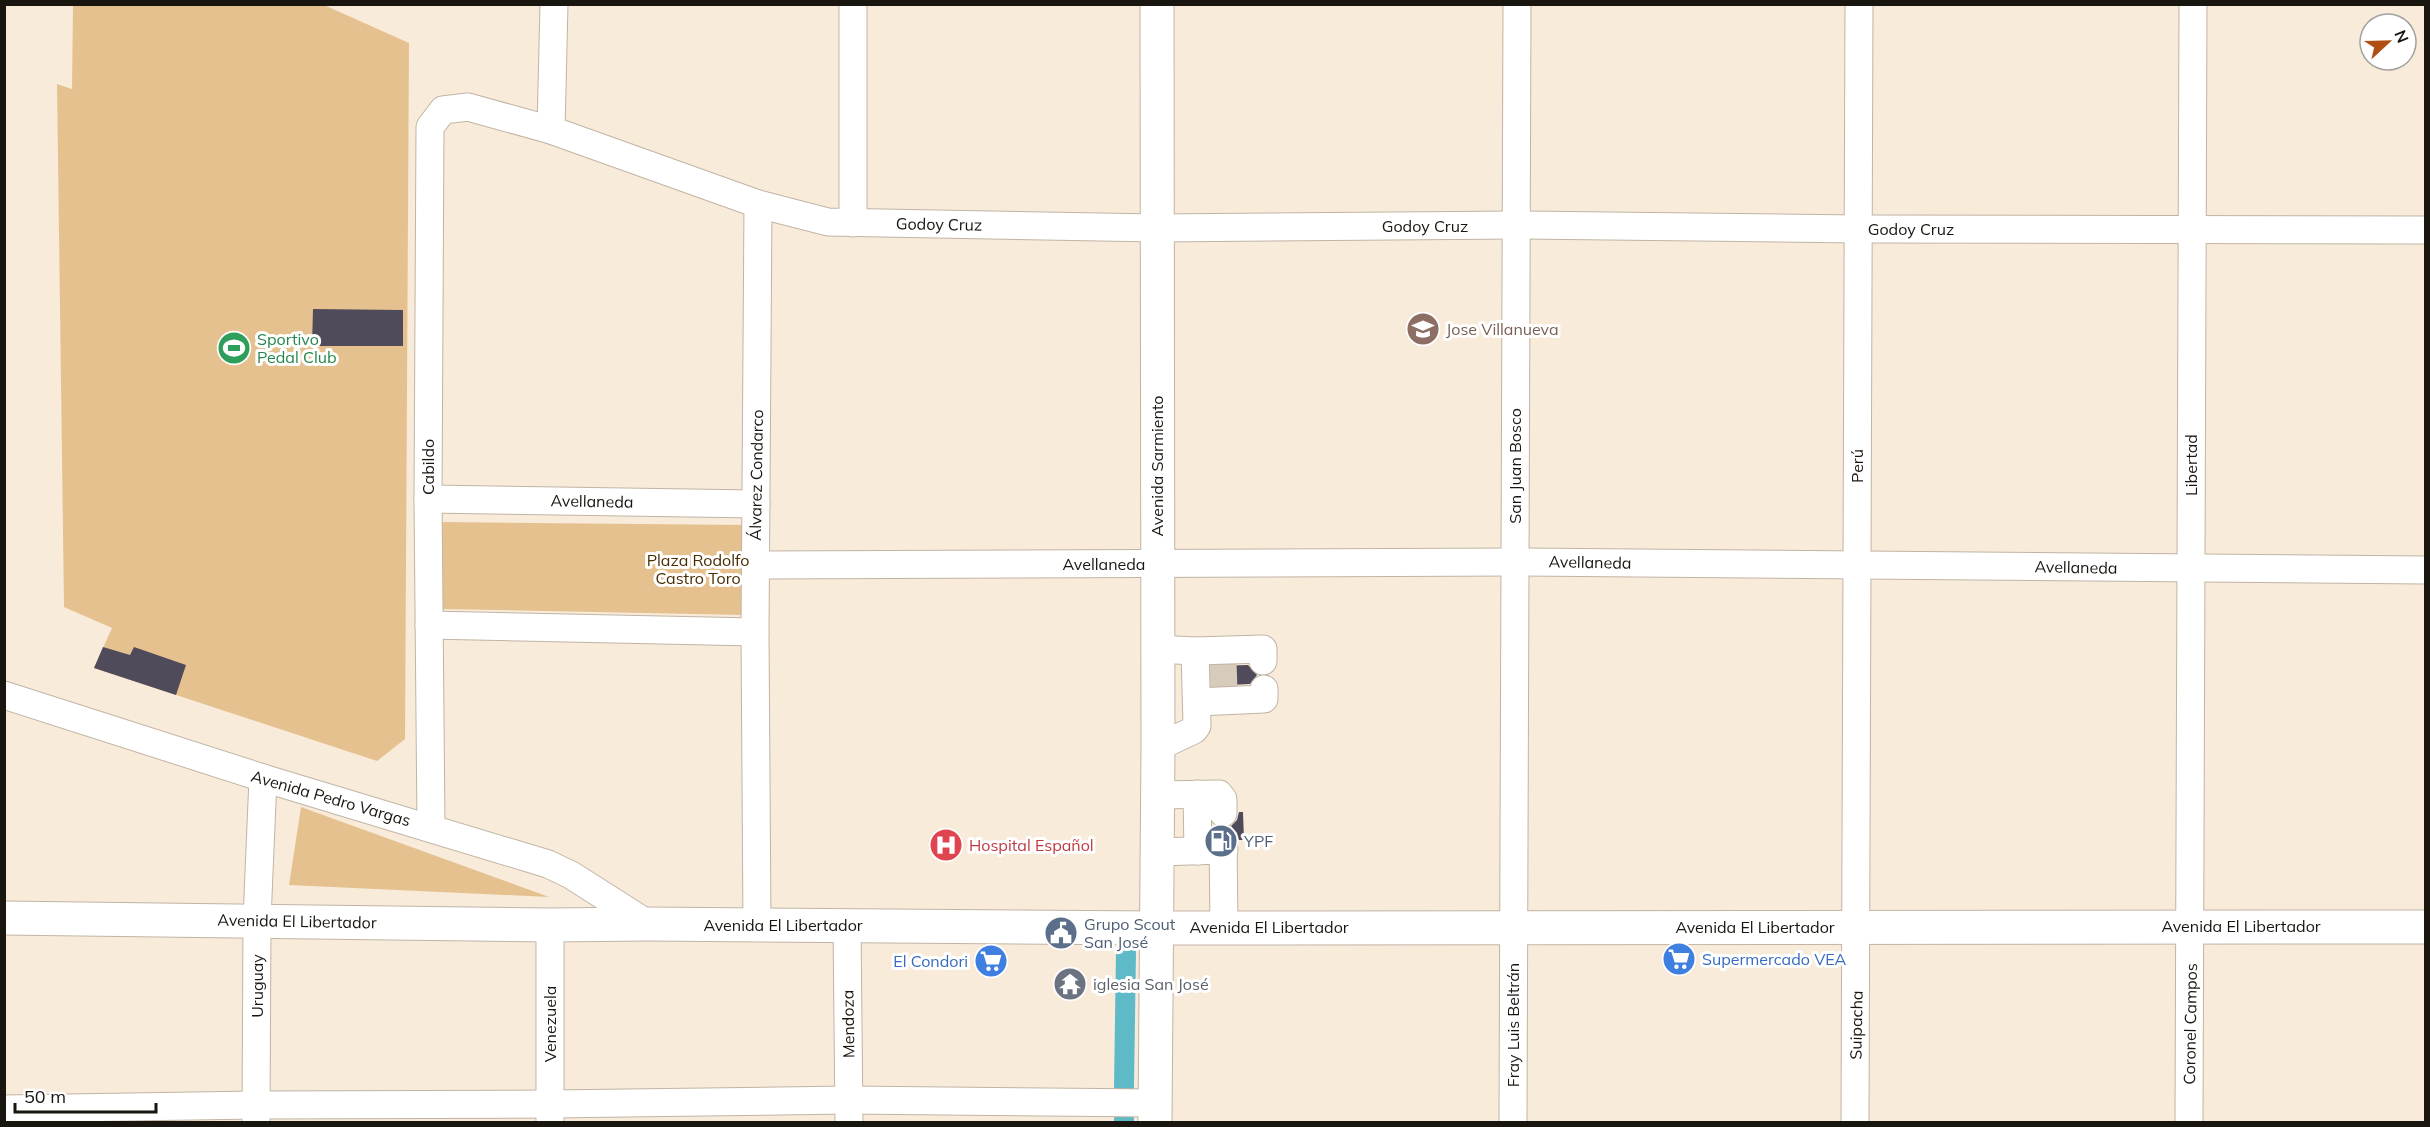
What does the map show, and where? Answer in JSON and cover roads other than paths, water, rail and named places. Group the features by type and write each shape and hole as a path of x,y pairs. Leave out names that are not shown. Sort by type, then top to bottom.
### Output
{"main road":[{"name":"Avenida Sarmiento","path":"1155,1113 1158,747 1156,649 1157,4"},
{"name":"Avenida El Libertador","path":"4,918 550,925 1157,928 2191,925 2426,927"}],"street":[{"path":"551,130 554,4"},
{"path":"853,4 853,223"},
{"name":"San Juan Bosco","path":"1514,927 1517,4"},
{"name":"Perú","path":"1857,927 1859,4"},
{"name":"Libertad","path":"2191,925 2193,4"},
{"name":"Godoy Cruz","path":"443,110 468,107 551,130 758,204 828,222 1157,228 1516,225 2192,231 2426,230"},
{"name":"Cabildo","path":"431,827 428,499 430,128 443,110"},
{"name":"Álvarez Condarco","path":"757,926 755,565 758,204"},
{"name":"Avellaneda","path":"428,499 756,504"},
{"name":"Avellaneda","path":"755,565 1515,562 2426,570"},
{"path":"429,626 755,632"},
{"path":"1156,649 1196,651 1223,656 1263,649 1263,661"},
{"path":"1158,747 1194,730 1197,720 1196,651"},
{"path":"1197,702 1224,696 1264,699 1264,689"},
{"name":"Avenida Pedro Vargas","path":"4,695 263,778 548,864 571,875 648,924"},
{"name":"Uruguay","path":"256,1114 257,920 263,778"},
{"path":"1197,794 1215,847 1224,927"},
{"path":"1157,795 1219,794 1222,796 1223,813"},
{"path":"1157,852 1215,847"},
{"name":"Venezuela","path":"550,925 550,1113"},
{"name":"Mendoza","path":"848,925 849,1111"},
{"name":"Coronel Campos","path":"2189,1122 2191,925"},
{"name":"Fray Luis Beltrán","path":"1513,1122 1514,927"},
{"name":"Suipacha","path":"1855,1122 1857,927"},
{"path":"4,1109 256,1114 849,1111 1155,1113"}],"waterway":[{"path":"1124,1087 1126,952"}],"tunnel":[{"path":"1223,662 1224,690"}],"place":[{"name":"Jose Villanueva","path":"1423,329"},
{"name":"Sportivo Pedal Club","path":"234,348"},
{"name":"YPF","path":"1221,841"},
{"name":"Hospital Español","path":"946,845"},
{"name":"Grupo Scout San José","path":"1061,933"},
{"name":"Supermercado VEA","path":"1679,959"},
{"name":"El Condori","path":"991,961"},
{"name":"iglesia San José","path":"1070,984"}],"park label":[{"name":"Plaza Rodolfo Castro Toro","path":"698,569"}]}
